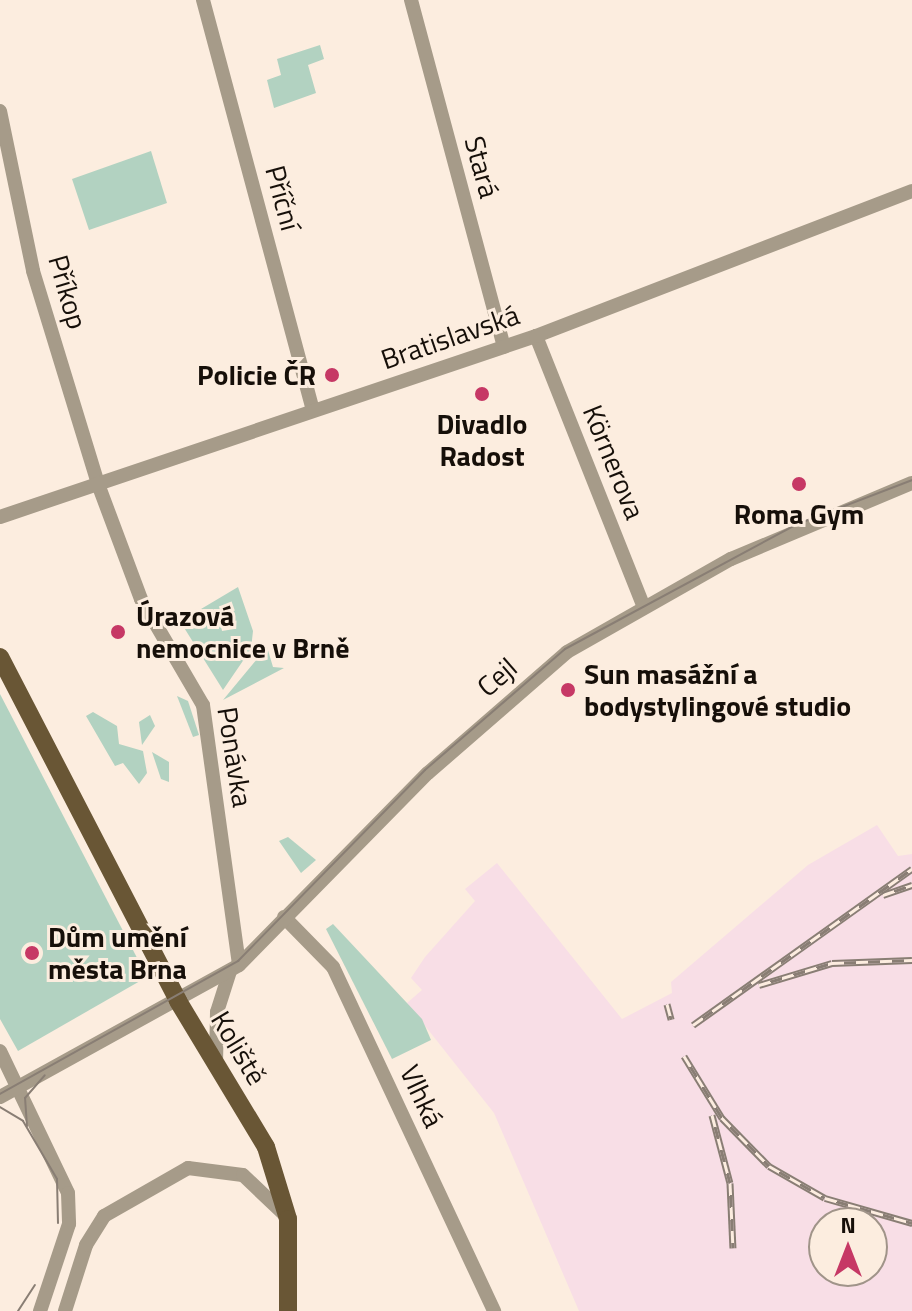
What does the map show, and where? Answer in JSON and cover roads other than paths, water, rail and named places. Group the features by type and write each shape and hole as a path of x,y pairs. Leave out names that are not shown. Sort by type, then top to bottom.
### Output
{"main road":[{"name":"Koliště","path":"0,657 178,1001 266,1147 288,1219 288,1311"}],"street":[{"name":"Příční","path":"203,0 313,410"},
{"name":"Stará","path":"411,0 504,347"},
{"name":"Příkop","path":"0,111 33,271 98,484"},
{"name":"Bratislavská","path":"0,517 536,336 912,191"},
{"name":"Körnerova","path":"536,336 644,607"},
{"name":"Cejl","path":"0,1097 234,968 507,701 567,652 780,535 912,483"},
{"name":"Ponávka","path":"98,484 141,599 203,705 234,968"},
{"name":"Vlhká","path":"284,917 333,967 494,1311"},
{"path":"216,1064 217,1012 234,968"},
{"path":"0,1051 19,1086 26,1110 61,1172 69,1204 40,1311"},
{"path":"65,1311 86,1245 104,1216 188,1168 243,1175 288,1219"}],"tram line":[{"path":"0,1094 238,961 425,770 565,649 795,525 912,480"},
{"path":"27,1126 25,1098 45,1075"},
{"path":"0,1107 23,1121 57,1179 58,1223"},
{"path":"18,1311 35,1285"}],"railway":[{"path":"693,1025 912,869"},
{"path":"883,895 912,885"},
{"path":"759,985 832,963 912,960"},
{"path":"667,1004 671,1019"},
{"path":"684,1056 722,1118 769,1166 825,1198 912,1223"},
{"path":"712,1115 730,1183 733,1248"}],"place":[{"name":"Policie ČR","path":"332,375"},
{"name":"Divadlo Radost","path":"482,394"},
{"name":"Roma Gym","path":"799,484"},
{"name":"Úrazová nemocnice v Brně","path":"118,632"},
{"name":"Sun masážní a bodystylingové studio","path":"568,690"},
{"name":"Dům umění města Brna","path":"32,953"}]}
